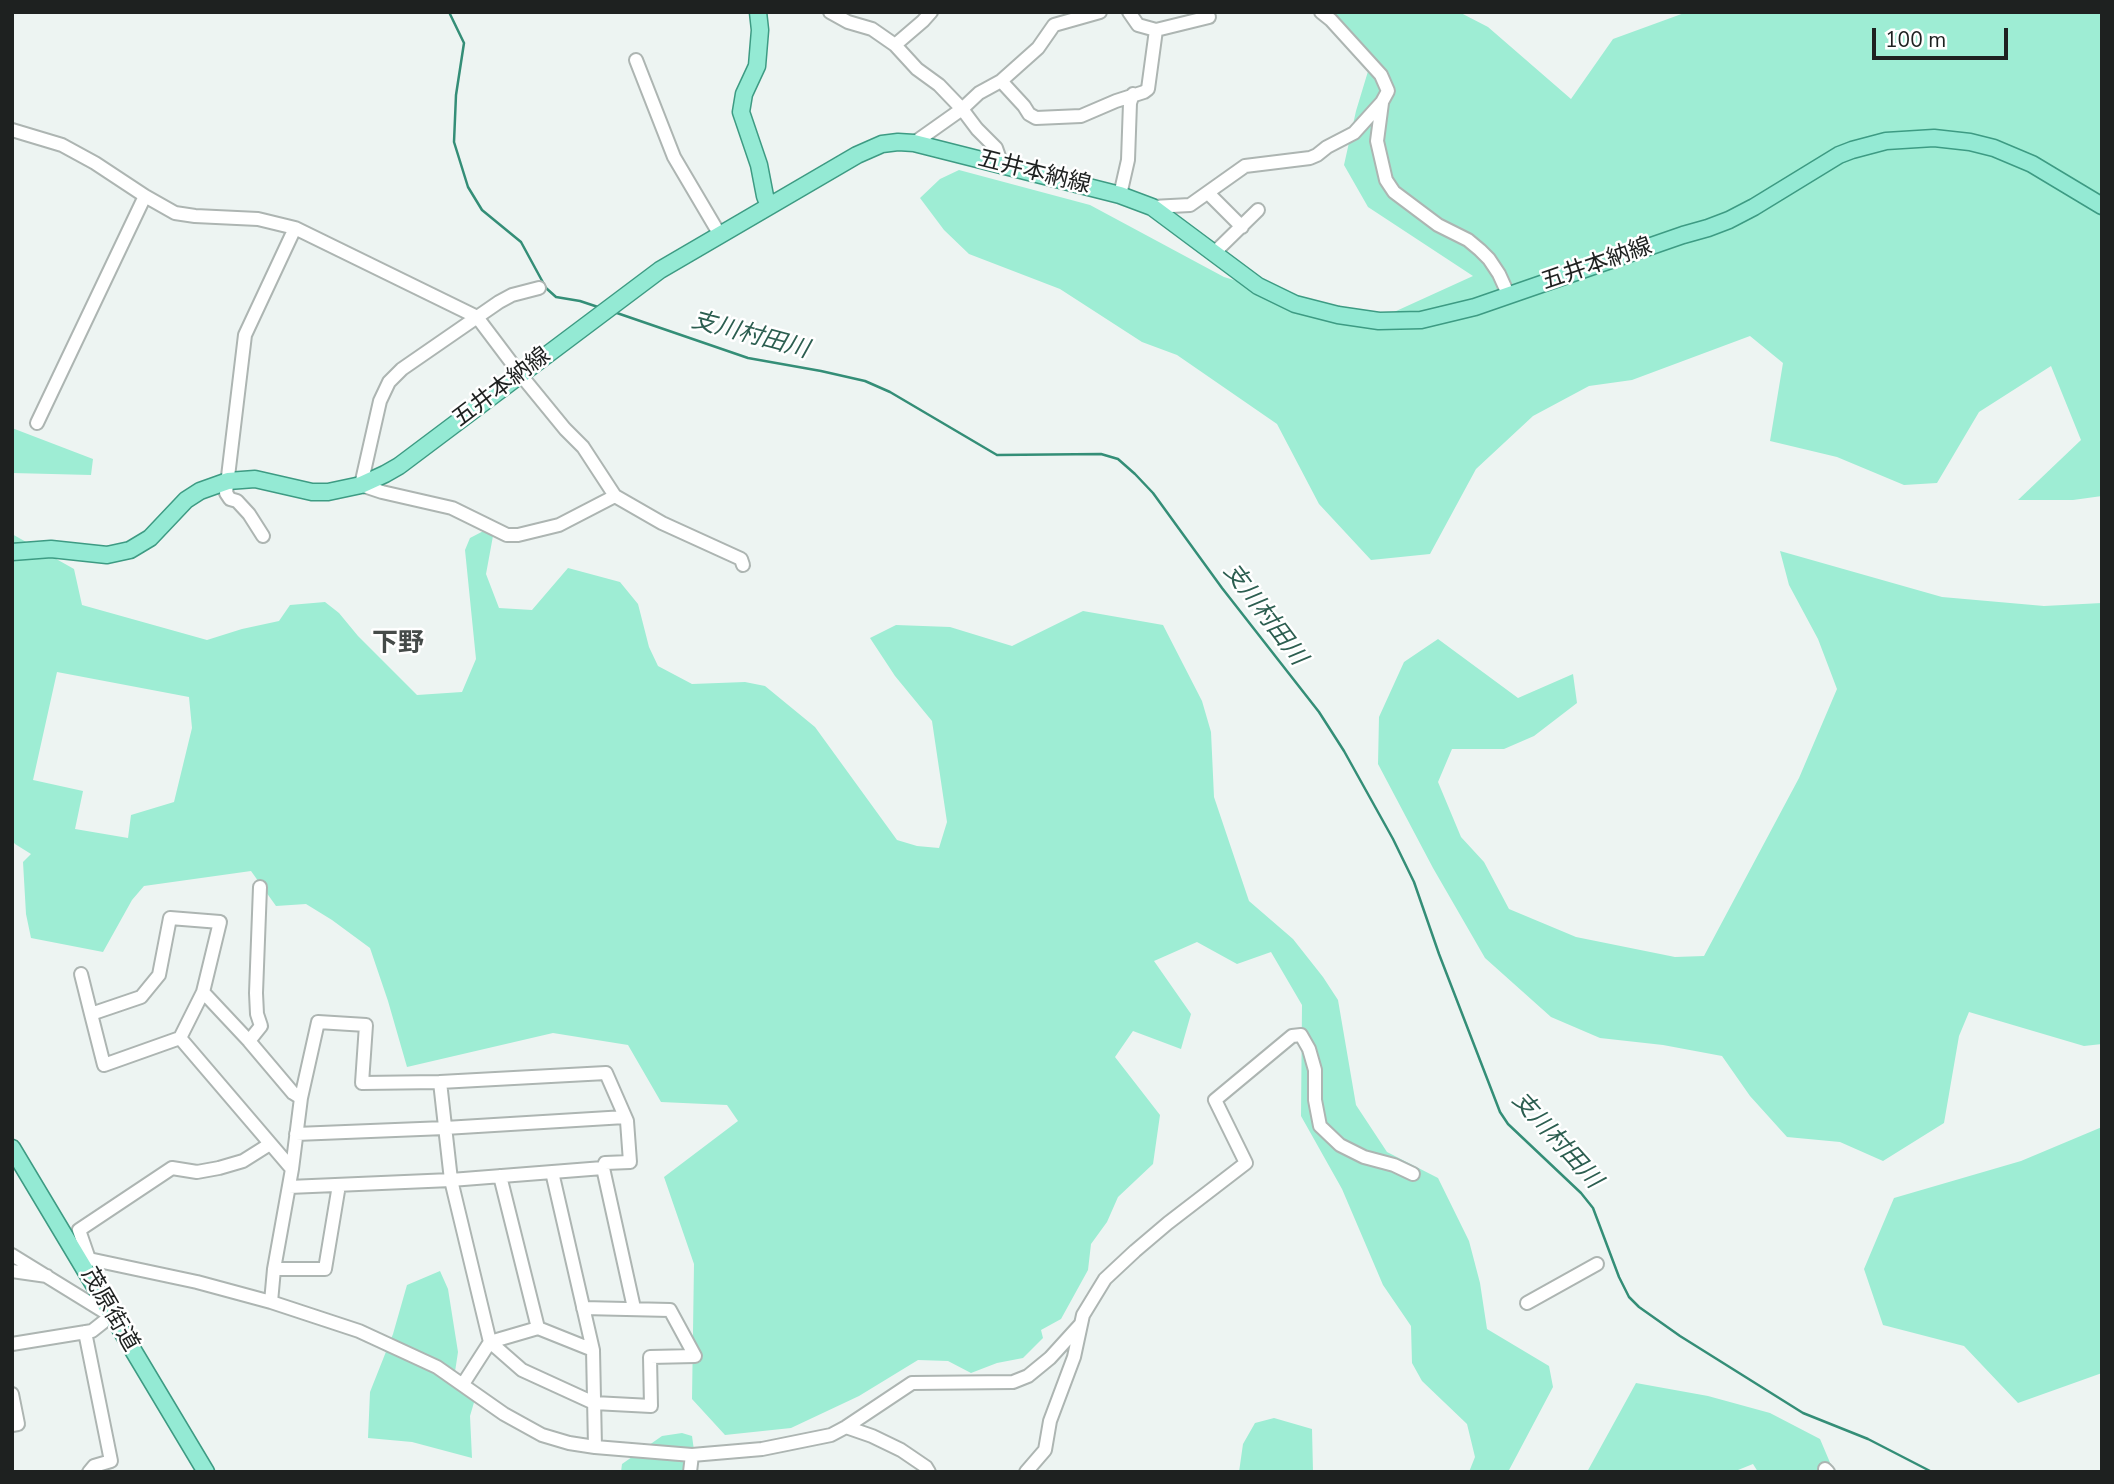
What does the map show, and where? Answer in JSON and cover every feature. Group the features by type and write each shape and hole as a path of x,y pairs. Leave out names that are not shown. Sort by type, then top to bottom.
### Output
{"main road":[{"path":"758,12 760,30 757,66 744,94 741,112 759,165 769,206"},
{"name":"五井本納線","path":"12,552 51,549 107,555 130,550 150,538 186,500 200,491 228,481 255,479 312,492 328,492 361,485 399,466 643,281 871,148 898,142 914,143 1120,195 1152,207 1258,286 1295,304 1338,315 1400,322 1421,320 1475,307 1729,220 1839,155 1885,141 1934,138 1994,148 2032,164 2102,206"},
{"name":"茂原街道","path":"12,1148 86,1262 111,1316 206,1472"}],"street":[{"path":"830,12 848,22 872,29 895,45 917,69 939,85 962,108 976,129 996,148 1002,165"},
{"path":"895,45 931,12"},
{"path":"914,143 979,93 1001,81 1038,48 1054,25 1100,12"},
{"path":"1129,12 1138,25 1156,30 1209,17"},
{"path":"1152,207 1190,205 1245,166 1317,155 1354,133 1382,102 1388,91 1381,75 1321,12"},
{"path":"1001,81 1029,114 1036,118 1081,116 1148,89 1156,30"},
{"path":"636,60 674,157 720,235"},
{"path":"1120,195 1128,160 1130,103 1133,94"},
{"path":"1382,102 1377,141 1386,180 1394,192 1438,225 1468,240 1489,259 1509,296"},
{"path":"12,130 62,145 176,213 258,219 295,228 477,317 520,374 583,447 615,496 662,523 741,559 743,565"},
{"path":"1208,193 1242,227"},
{"path":"37,423 145,196"},
{"path":"1213,254 1258,210"},
{"path":"263,536 250,514 226,493 245,335 295,228"},
{"path":"539,288 512,295 402,369 389,382 380,401 361,485 452,508 507,535 559,525 615,496"},
{"path":"249,1041 261,1026 257,1014 256,993 260,887"},
{"path":"81,974 91,1014 104,1065 180,1038 203,992 220,922 170,918 159,975 141,997 91,1014"},
{"path":"203,992 293,1093 301,1098"},
{"path":"271,1302 301,1098 318,1022 366,1026 362,1083 440,1082 606,1073 625,1117 630,1162 605,1163 603,1168 634,1308"},
{"path":"1026,1472 1045,1450 1050,1420 1080,1335 1083,1315 1105,1279 1168,1223 1246,1163 1215,1100 1292,1036 1301,1035 1309,1049 1315,1070 1315,1100 1320,1126 1340,1145 1364,1157 1413,1174"},
{"path":"180,1038 292,1169"},
{"path":"440,1082 451,1180 490,1342 522,1370 594,1403 650,1406 650,1357 695,1356 670,1310 583,1308"},
{"path":"296,1133 445,1128 625,1117"},
{"path":"270,1144 243,1161 219,1168 197,1172 172,1168 79,1230 86,1262 197,1282 271,1302 359,1331 437,1367 504,1414 541,1435 569,1443 692,1455 762,1449 831,1435 912,1382 1013,1382 1028,1376 1080,1325"},
{"path":"289,1187 451,1180 603,1168"},
{"path":"552,1172 593,1350 595,1447"},
{"path":"500,1176 538,1328"},
{"path":"274,1269 325,1269 339,1185"},
{"path":"12,1255 111,1316 92,1331 12,1344"},
{"path":"1527,1303 1597,1264"},
{"path":"12,1271 48,1276"},
{"path":"463,1384 490,1342 538,1328 593,1350"},
{"path":"85,1332 111,1461 94,1466 89,1472"},
{"path":"12,1394 18,1424 12,1425"},
{"path":"846,1427 901,1450 929,1472"},
{"path":"690,1472 692,1455"}],"green space":[{"path":"1327,12 1459,12 1488,27 1571,99 1613,39 1687,12 2102,12 2102,496 2073,500 2018,500 2081,440 2051,366 1979,412 1937,483 1904,485 1837,457 1770,441 1783,363 1750,336 1632,380 1589,386 1533,416 1476,469 1430,554 1371,560 1319,504 1277,424 1177,355 1142,342 1060,289 969,254 944,230 920,198 940,179 959,170 1090,205 1224,277 1372,322 1473,276 1368,207 1344,165 1369,68"},
{"path":"12,428 93,459 91,475 12,473"},
{"path":"495,525 486,574 499,608 532,610 568,568 620,582 638,604 649,647 658,666 692,684 745,682 765,686 815,727 897,840 917,846 939,848 947,822 932,721 895,676 870,638 896,625 950,627 1012,646 1083,611 1163,625 1202,701 1211,732 1214,797 1249,901 1293,939 1338,1000 1356,1105 1387,1152 1438,1178 1469,1241 1480,1283 1487,1329 1549,1366 1553,1387 1508,1472 1469,1472 1475,1457 1467,1424 1422,1381 1412,1363 1411,1326 1383,1285 1342,1189 1301,1116 1302,1005 1271,952 1237,964 1197,942 1154,961 1191,1014 1181,1049 1133,1031 1115,1057 1160,1115 1153,1164 1118,1197 1107,1222 1091,1244 1088,1270 1061,1319 1041,1330 1043,1338 1023,1358 997,1363 971,1373 948,1361 918,1360 859,1396 791,1428 725,1435 692,1399 694,1264 664,1177 738,1121 727,1105 661,1102 628,1045 553,1033 407,1067 370,948 306,904 276,906 251,871 144,886 132,900 103,952 31,938 26,914 23,862 31,854 12,840 12,534 74,569 82,605 207,640 279,621 290,605 325,602 339,613 417,695 462,692 476,659 465,550 470,538","holes":["57,672 189,697 192,728 174,802 131,815 128,838 75,829 83,791 33,780"]},
{"path":"1780,551 1942,597 2044,606 2102,603 2102,1044 2084,1046 1969,1012 1959,1036 1944,1123 1883,1161 1840,1142 1787,1137 1750,1096 1722,1056 1663,1045 1600,1038 1551,1017 1485,958 1378,764 1379,717 1404,662 1438,639 1518,698 1573,674 1577,703 1534,736 1504,749 1452,749 1438,782 1461,837 1484,862 1509,909 1576,937 1675,957 1704,956 1799,778 1837,689 1818,639 1789,585"},
{"path":"2102,1127 2102,1373 2018,1403 1964,1346 1883,1325 1864,1269 1894,1198 2021,1161"},
{"path":"440,1271 448,1289 458,1352 453,1385 475,1399 470,1416 472,1458 412,1442 368,1438 370,1392 393,1334 407,1285"},
{"path":"1636,1383 1708,1396 1770,1413 1820,1439 1834,1472 1758,1472 1753,1464 1733,1472 1587,1472"},
{"path":"1274,1418 1312,1429 1313,1472 1239,1472 1243,1444 1255,1423"},
{"path":"682,1433 692,1436 697,1472 621,1472 622,1464 662,1436"}],"waterway":[{"name":"支川村田川","path":"449,12 464,43 456,95 454,142 468,187 482,210 521,242 546,288 556,297 601,308"},
{"name":"支川村田川","path":"614,312 748,358 865,381 890,392 997,455 1101,454 1118,459 1153,493 1222,588 1319,712 1344,751 1414,882 1500,1112 1508,1124 1581,1193 1593,1208 1629,1297 1680,1336 1803,1413 1868,1439 1932,1472"}],"district":[{"name":"下野","path":"398,645"}]}
